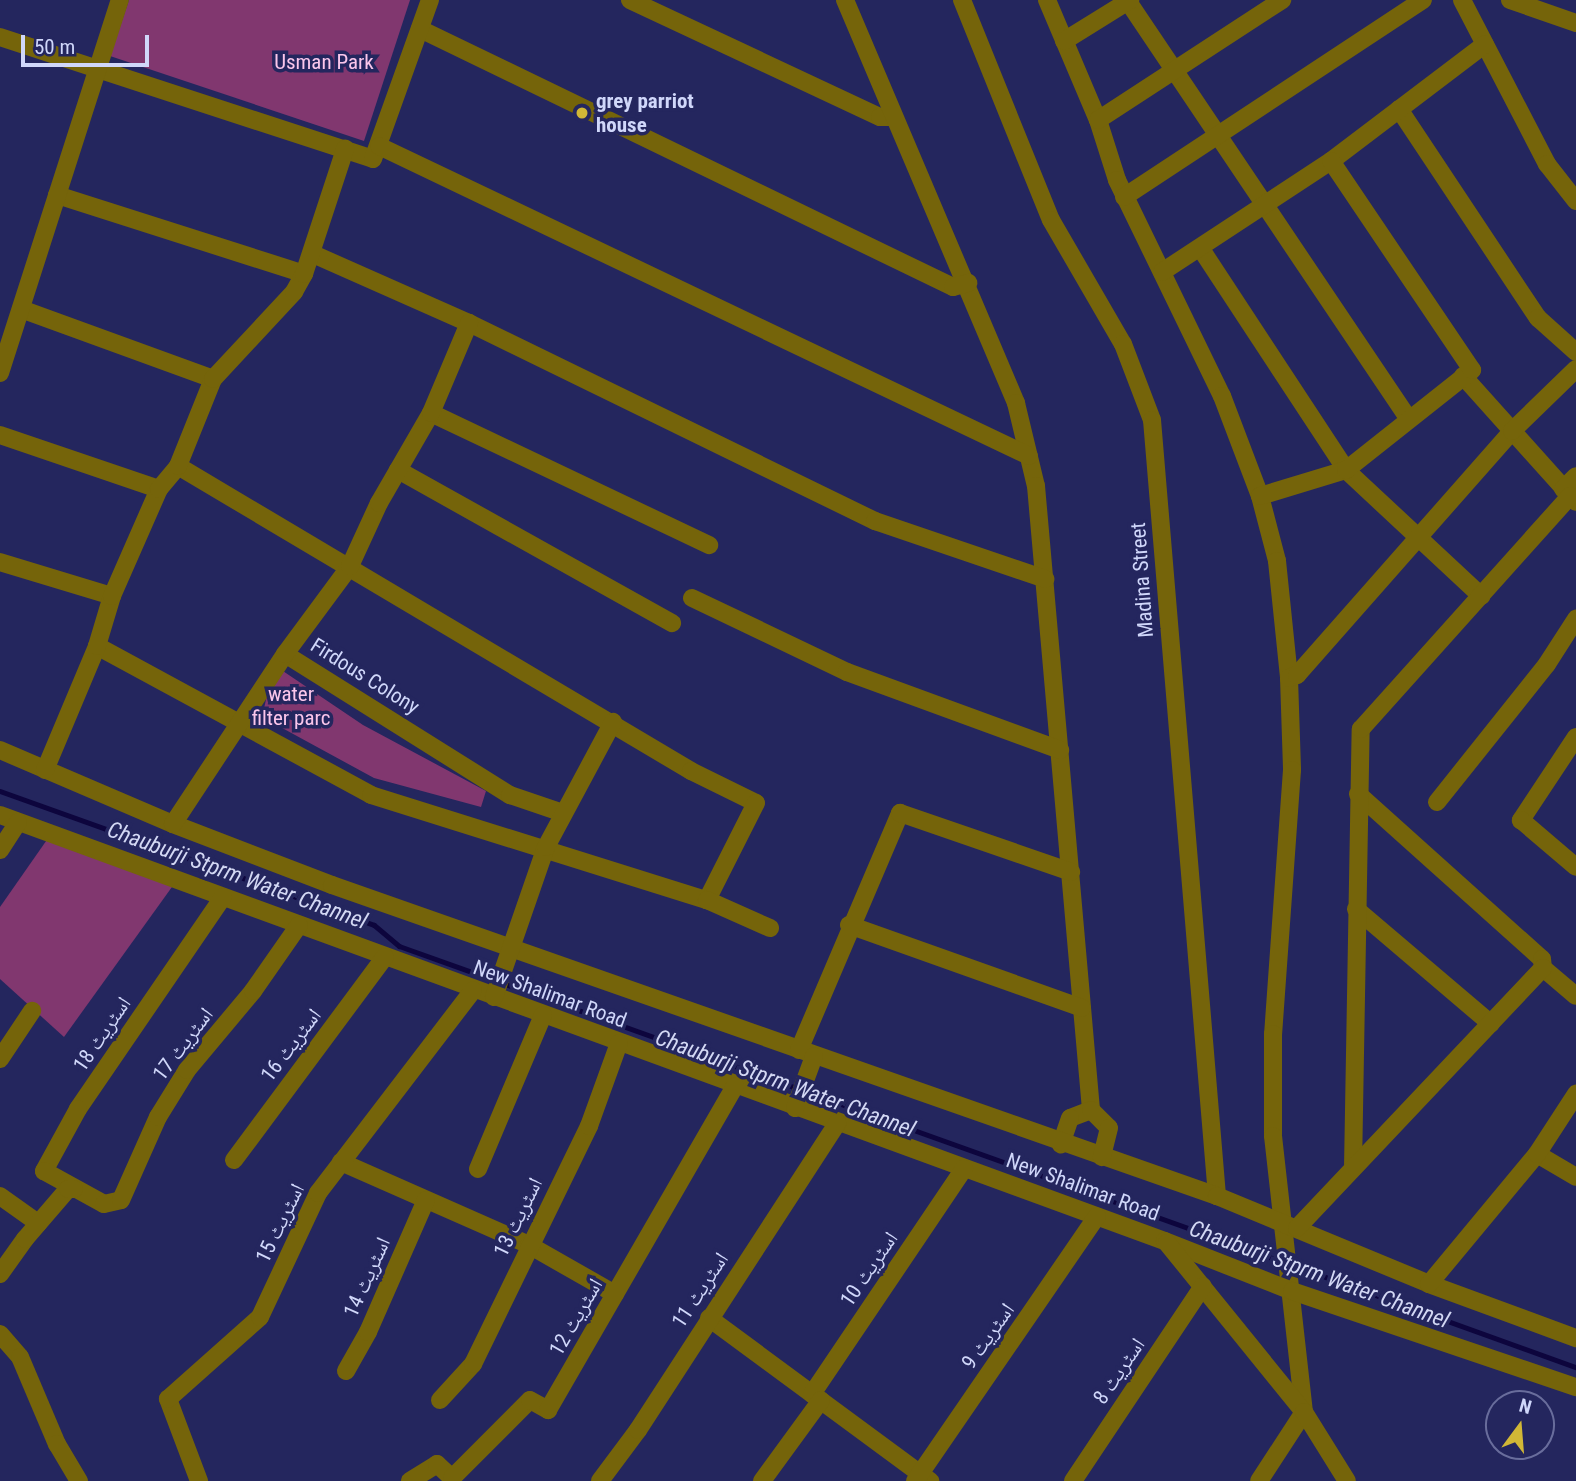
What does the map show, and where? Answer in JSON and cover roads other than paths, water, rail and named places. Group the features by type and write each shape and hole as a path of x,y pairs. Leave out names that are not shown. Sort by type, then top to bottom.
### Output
{"street":[{"path":"0,373 120,0"},
{"path":"0,37 373,159 430,0"},
{"path":"630,0 880,117 893,117"},
{"path":"845,0 893,117 968,283 1016,403 1029,456 1045,579 1091,1111"},
{"name":"Madina Street","path":"962,0 1051,220 1123,344 1152,420 1217,1196"},
{"path":"1047,0 1098,120 1124,197 1222,396 1260,496 1277,561 1289,678 1288,864 1273,1047 1273,1136 1288,1229 1304,1412 1259,1481"},
{"path":"1064,41 1128,0 1408,418"},
{"path":"1098,120 1282,0"},
{"path":"1124,197 1423,0"},
{"path":"1462,0 1547,164 1576,201"},
{"path":"1510,0 1576,23"},
{"path":"420,29 953,287 968,283"},
{"path":"1162,272 1332,161 1485,44"},
{"path":"1399,108 1538,318 1576,352"},
{"path":"379,146 1029,456"},
{"path":"46,770 97,646 112,596 159,489 177,466 213,379 294,292 304,274 313,254 345,149"},
{"path":"1260,496 1346,470 1463,376 1471,366 1332,161"},
{"path":"57,195 304,274"},
{"path":"1201,249 1346,470 1481,596"},
{"path":"313,254 469,323 875,521 1045,579"},
{"path":"21,309 213,379"},
{"path":"285,654 350,566 398,470 431,413 469,323"},
{"path":"1289,678 1297,675 1420,539 1512,431 1576,369"},
{"path":"1353,1168 1361,729 1571,491 1463,376"},
{"path":"431,413 709,545"},
{"path":"0,435 159,489"},
{"path":"177,466 613,722 691,771 756,803 707,900"},
{"path":"398,470 672,623"},
{"path":"0,562 112,596"},
{"path":"692,598 847,672 1060,750"},
{"path":"1437,802 1546,664 1576,619"},
{"path":"97,646 237,726 371,795 546,847 707,900 770,928"},
{"name":"Firdous Colony","path":"173,824 285,654 510,795 563,813"},
{"path":"496,992 546,847 613,722"},
{"path":"1576,737 1521,820 1576,867"},
{"path":"0,750 173,824 510,951 807,1058 1217,1196 1288,1229 1576,1338"},
{"path":"1358,794 1542,959 1543,968 1576,996"},
{"path":"797,1103 807,1058 849,925 900,813 1071,872"},
{"name":"New Shalimar Road","path":"0,816 473,990 496,992 543,1016 735,1086 797,1103 837,1123 1576,1387"},
{"path":"0,850 18,822"},
{"name":"اسٹریٹ 18","path":"74,1189 44,1171 78,1110 223,897"},
{"path":"1356,909 1491,1024"},
{"name":"اسٹریٹ 17","path":"74,1189 104,1203 121,1200 159,1117 187,1070 253,991 299,925"},
{"path":"849,925 1082,1008"},
{"name":"اسٹریٹ 16","path":"234,1160 385,957"},
{"path":"1288,1229 1353,1168 1543,968"},
{"name":"اسٹریٹ 15","path":"199,1481 168,1399 260,1317 318,1193 473,990"},
{"path":"0,1059 32,1011"},
{"path":"478,1169 543,1016"},
{"name":"اسٹریٹ 13","path":"440,1400 473,1364 589,1126 619,1043"},
{"name":"اسٹریٹ 12","path":"410,1481 437,1464 452,1478 530,1400 548,1410 735,1086"},
{"path":"1429,1284 1537,1154 1576,1094"},
{"path":"1061,1144 1070,1118 1091,1111 1106,1120 1108,1128 1102,1157"},
{"name":"اسٹریٹ 11","path":"600,1481 638,1430 837,1123"},
{"path":"1537,1154 1576,1177"},
{"path":"341,1162 529,1245 615,1294"},
{"name":"اسٹریٹ 10","path":"762,1481 964,1169"},
{"path":"0,1274 38,1223 68,1189 74,1189"},
{"path":"0,1196 38,1223"},
{"name":"اسٹریٹ 14","path":"346,1371 368,1332 426,1200"},
{"name":"اسٹریٹ 9","path":"922,1478 1097,1216"},
{"name":"New Shalimar Road","path":"1165,1241 1304,1412 1348,1481"},
{"name":"اسٹریٹ 8","path":"1073,1481 1203,1286"},
{"path":"709,1318 922,1478"},
{"path":"0,1334 20,1357 57,1444 79,1481"}],"waterway":[{"name":"Chauburji Stprm Water Channel","path":"0,791 374,925 399,946 1283,1262"},
{"name":"Chauburji Stprm Water Channel","path":"1292,1265 1576,1367"}],"place":[{"name":"grey parriot house","path":"582,113"}],"park label":[{"name":"Usman Park","path":"324,62"},
{"name":"water filter parc","path":"291,706"}]}
